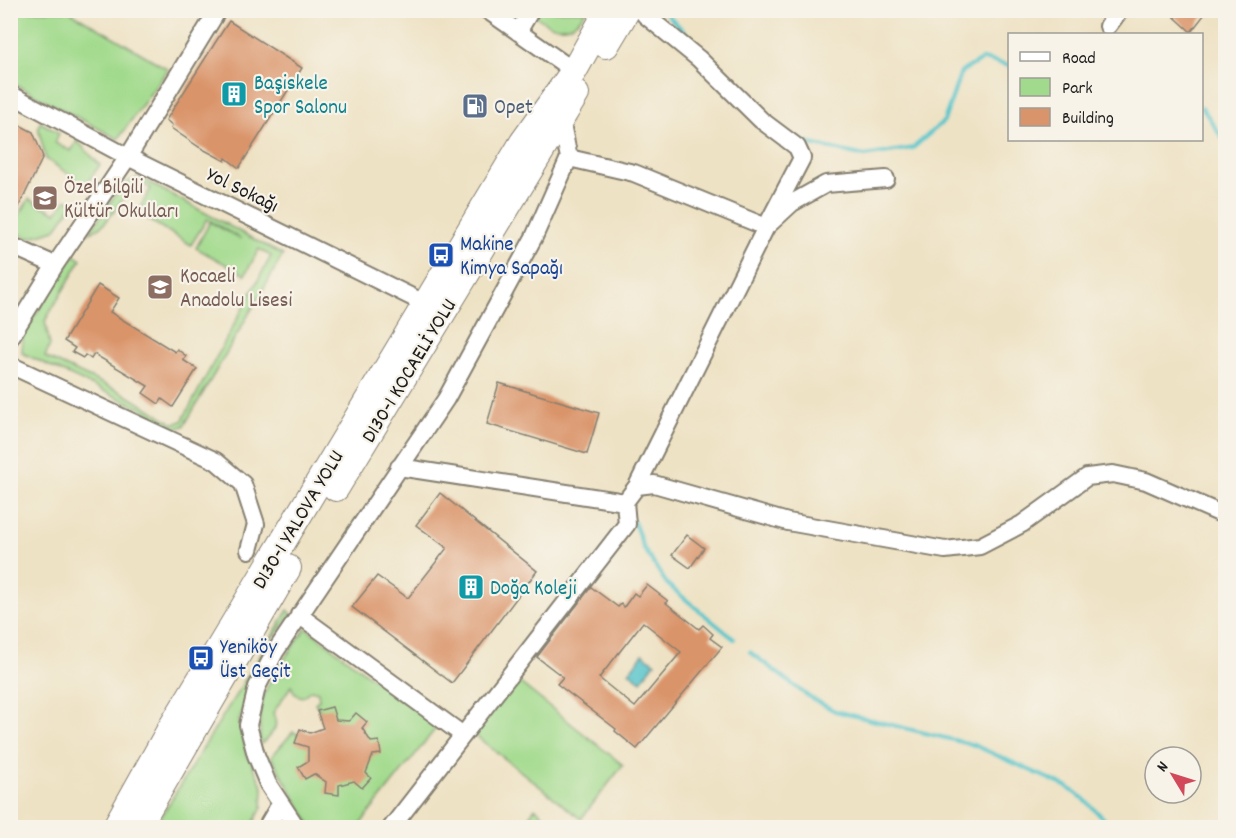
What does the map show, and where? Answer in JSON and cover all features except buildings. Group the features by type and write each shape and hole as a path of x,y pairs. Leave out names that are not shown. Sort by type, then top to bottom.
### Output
{"highway":[{"name":"D130-1 YALOVA YOLU","path":"115,828 181,733 426,304 523,142 574,70 608,10"},
{"name":"D130-1 KOCAELİ YOLU","path":"137,828 181,733 296,555 561,119 636,13"}],"street":[{"path":"10,338 55,265 128,157 218,10"},
{"path":"488,10 574,70"},
{"path":"518,32 531,10"},
{"path":"1108,26 1120,10"},
{"path":"391,828 627,524 625,502 637,486 802,158 797,147 761,120 699,59 636,13"},
{"name":"Yol Sokağı","path":"10,94 128,157 426,304"},
{"path":"297,828 280,804 256,755 248,725 257,687 274,652 446,399 486,327 534,237 569,158 561,119"},
{"path":"569,158 634,173 766,227"},
{"path":"766,227 792,202 826,184 886,179"},
{"path":"10,245 55,265"},
{"path":"10,365 216,461 243,484 255,524 249,550"},
{"path":"399,467 625,502"},
{"path":"637,486 654,484 788,522 945,550 980,546 1022,524 1087,477 1113,474 1146,481 1226,516"},
{"path":"299,615 463,735"},
{"path":"266,828 280,804"}],"green space":[{"path":"10,11 69,11 168,69 118,139 11,82"},
{"path":"540,11 586,11 574,23 555,27 534,15"},
{"path":"40,122 59,133 55,143 71,151 77,141 100,165 87,183 80,188 75,178 46,159 38,128"},
{"path":"139,177 283,255 184,426 174,429 140,408 22,353 23,334 74,255 81,260 45,321 50,345 45,357 123,393 174,424 182,421 271,256 259,249 245,275 196,248 210,222 241,239 207,219 191,245 137,213 151,188 144,185 128,193 105,223 89,233 123,184"},
{"path":"29,199 56,213 67,199 73,204 55,230 28,238 11,229 10,216 17,219"},
{"path":"288,610 292,614 270,642 255,669 239,721 246,752 263,787 262,808 251,827 154,828"},
{"path":"306,628 437,727 358,827 312,827 271,757 293,732 320,743 326,719 315,703 319,699 318,692 311,690 302,697 295,694 291,686 273,713 276,723 274,730 262,744 260,740 260,711 265,692 275,673"},
{"path":"515,679 623,765 581,819 472,733"},
{"path":"535,808 558,827 521,827"}],"water":[{"path":"643,654 655,663 641,681 629,672"}],"waterway":[{"path":"663,10 714,62"},
{"path":"799,139 802,142 865,156 913,148 944,121 961,72 983,59 1008,65"},
{"path":"1203,109 1226,144"},
{"path":"634,522 644,549 667,584 734,639"},
{"path":"750,652 809,697 835,711 974,745 1067,787 1084,799 1113,828"}],"place":[{"name":"Başiskele Spor Salonu","path":"234,94"},
{"name":"Opet","path":"475,106"},
{"name":"Özel Bilgili Kültür Okulları","path":"45,198"},
{"name":"Makine Kimya Sapağı","path":"441,255"},
{"name":"Kocaeli Anadolu Lisesi","path":"160,287"},
{"name":"Doğa Koleji","path":"471,587"},
{"name":"Yeniköy Üst Geçit","path":"201,658"}]}
